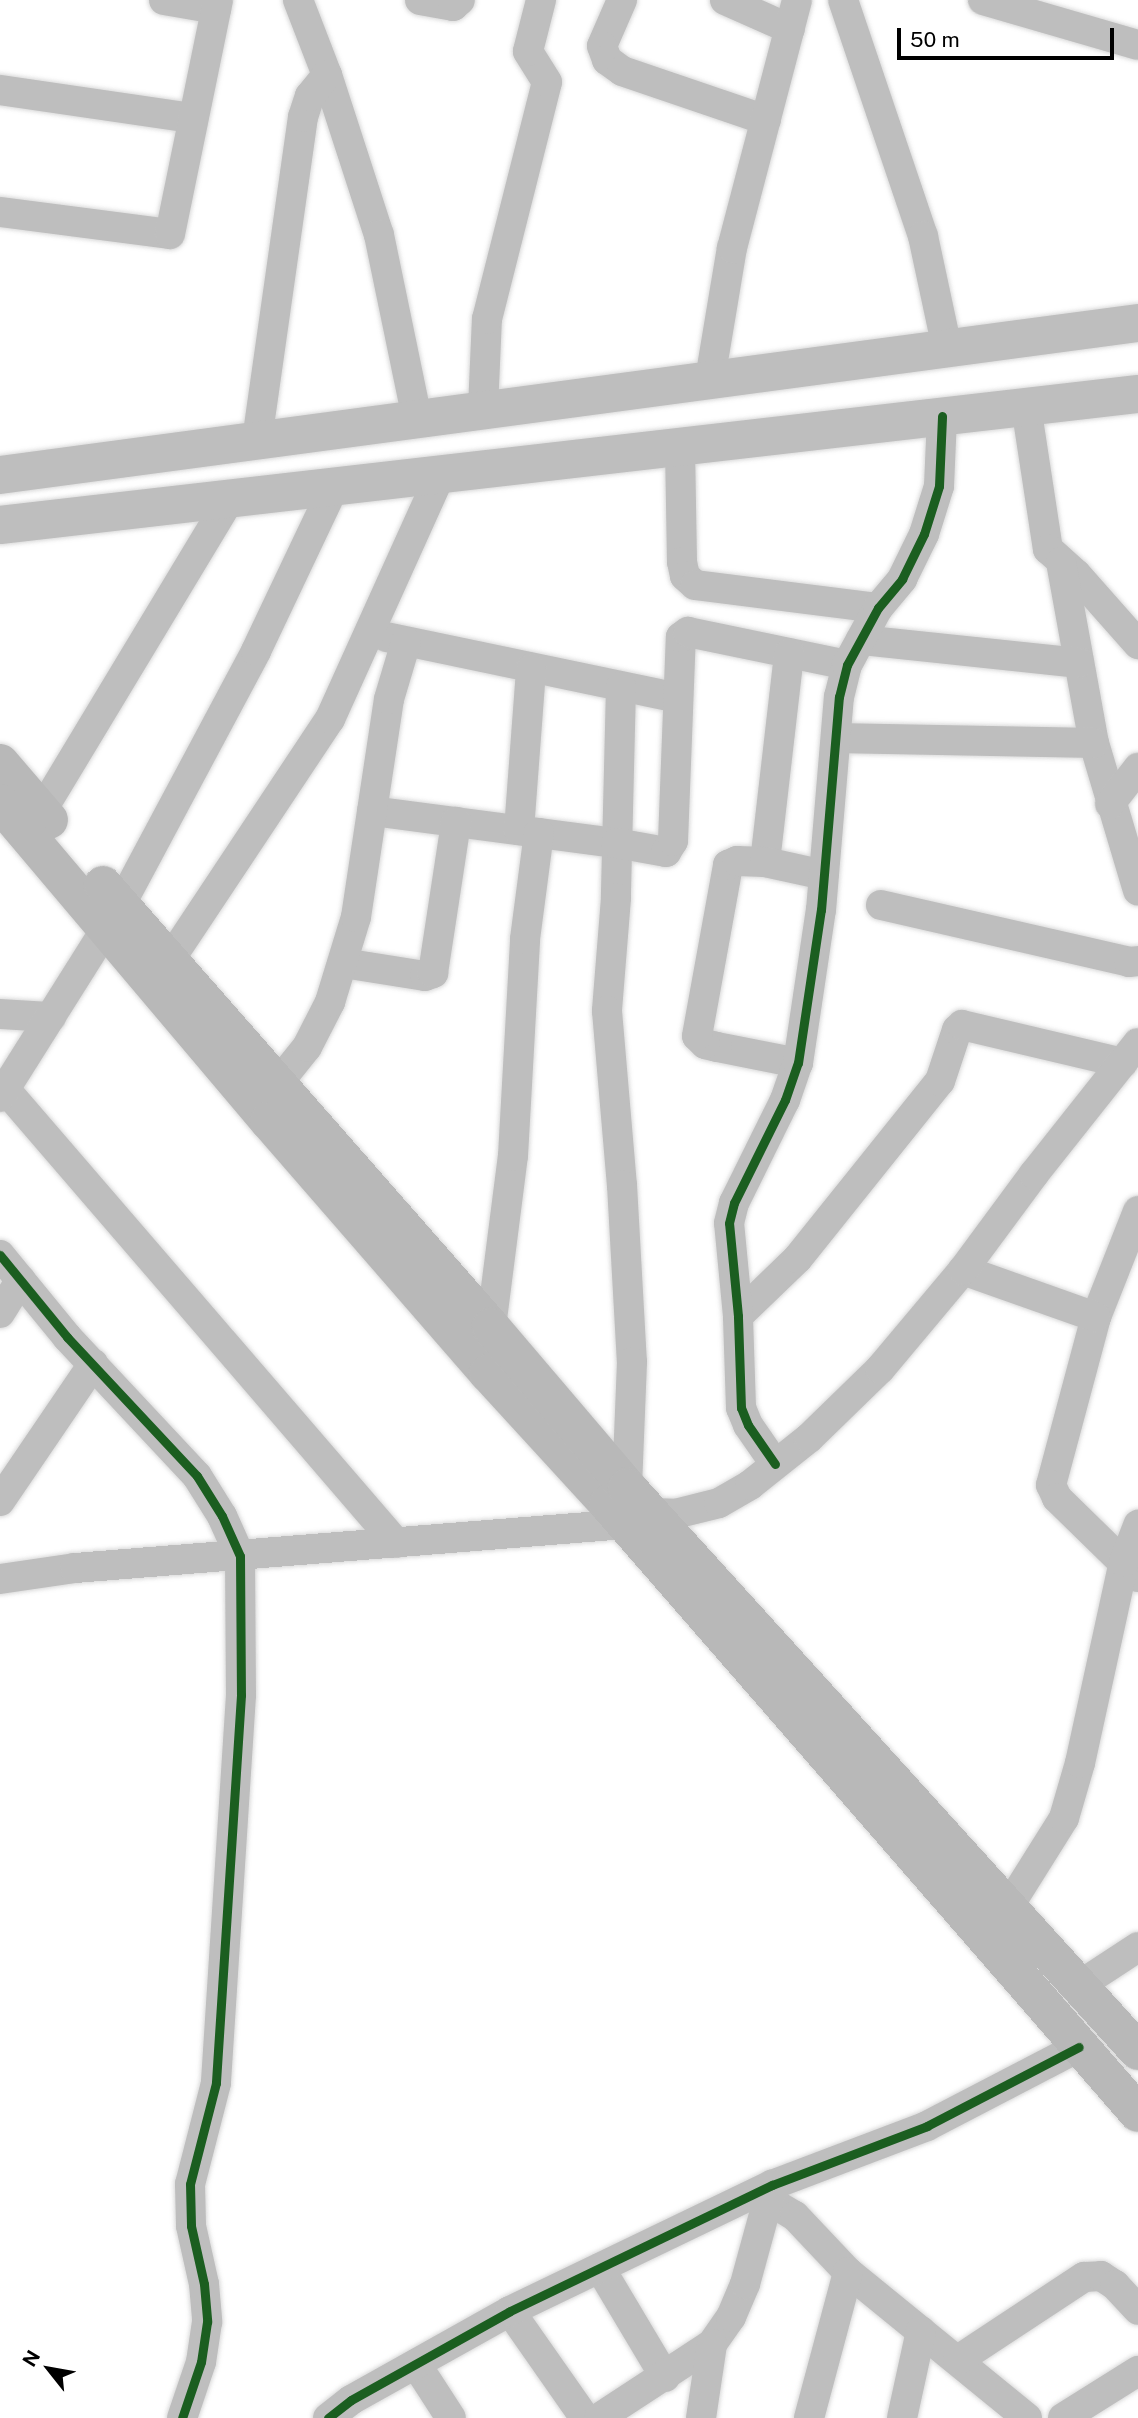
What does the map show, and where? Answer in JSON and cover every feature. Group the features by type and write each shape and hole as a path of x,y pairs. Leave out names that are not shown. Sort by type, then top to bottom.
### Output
{"main road":[{"path":"0,475 1138,323"},
{"path":"0,525 1138,394"},
{"path":"0,763 41,812 113,918 169,961 491,1326 635,1508 1079,2047 1138,2113"},
{"path":"0,803 113,918 479,1362 635,1508 1080,1985 1138,2051"}],"street":[{"path":"0,212 167,236 217,5 163,0"},
{"path":"298,0 327,75 379,235 417,418"},
{"path":"420,0 453,6 460,0"},
{"path":"483,409 487,319 547,82 528,51 541,0"},
{"path":"622,0 602,46 607,60 622,71 766,120"},
{"path":"725,0 790,29"},
{"path":"710,379 732,248 797,0"},
{"path":"983,0 1138,45"},
{"path":"852,2 923,236 947,348"},
{"path":"257,440 303,117 310,96 327,75"},
{"path":"0,90 193,118"},
{"path":"1026,407 1048,549 1076,574 1138,644"},
{"path":"775,1464 748,1425 741,1408 738,1316 729,1223 734,1203 785,1100 798,1063 824,875 839,697 854,653 877,608 902,579 924,534 939,486 942,416"},
{"path":"680,447 682,562 685,576 695,585 877,608"},
{"path":"169,961 330,719 440,475"},
{"path":"334,487 256,651 113,918 2,1093 396,1543"},
{"path":"41,812 230,499"},
{"path":"1061,562 1094,743 1138,891"},
{"path":"371,632 531,669 677,698"},
{"path":"372,811 617,843 666,852 670,848 679,644 681,637 688,632 789,653 854,653 1079,663"},
{"path":"278,1083 307,1047 330,1002 343,963 356,917 389,699 406,642"},
{"path":"765,862 789,653"},
{"path":"491,1326 513,1156 529,831 531,669"},
{"path":"621,687 617,843 607,1012 622,1185 632,1362 635,1508"},
{"path":"836,738 1094,743"},
{"path":"1110,804 1138,768"},
{"path":"343,963 425,976 433,973 456,822"},
{"path":"798,1063 705,1044 698,1036 728,865 737,861 765,862 824,875"},
{"path":"881,905 1129,962 1138,961"},
{"path":"0,1014 51,1017"},
{"path":"0,1579 75,1568 396,1543 635,1508 675,1514 719,1503 750,1485 809,1438 880,1369 963,1270 1034,1174 1131,1053 962,1025 957,1030 948,1065 940,1081 798,1258 738,1316"},
{"path":"1131,1570 1057,1498 1051,1485 1096,1317 1138,1211"},
{"path":"0,1255 93,1364 197,1476 222,1516 240,1556 241,1695 216,2083 190,2184 191,2226 204,2284 207,2322 201,2362 182,2418"},
{"path":"963,1270 1096,1317"},
{"path":"0,1313 21,1280"},
{"path":"0,1501 93,1364"},
{"path":"1007,1909 1064,1818 1131,1570 1138,1525"},
{"path":"1080,1985 1138,1947"},
{"path":"331,2417 416,2364 510,2311 600,2267 927,2126 1079,2047"},
{"path":"770,2192 811,2230 849,2272 1027,2418"},
{"path":"600,2418 712,2344 731,2317 745,2284 770,2192"},
{"path":"600,2267 665,2377"},
{"path":"809,2418 849,2272"},
{"path":"958,2360 1084,2277 1101,2276 1115,2285 1138,2310"},
{"path":"510,2311 585,2418"},
{"path":"902,2418 922,2331"},
{"path":"701,2418 712,2344"},
{"path":"416,2364 451,2418"},
{"path":"1063,2418 1138,2371"}],"cycle path":[{"path":"775,1464 748,1425 741,1408 738,1316 729,1223 734,1203 785,1100 798,1063 821,910 839,697 847,665 878,608 902,579 924,534 939,486 942,416"},
{"path":"0,1255 67,1337 197,1476 222,1516 240,1556 241,1695 216,2083 190,2184 191,2226 204,2284 207,2322 201,2362 182,2418"},
{"path":"328,2418 351,2400 510,2311 772,2185 927,2126 1079,2047"}]}
